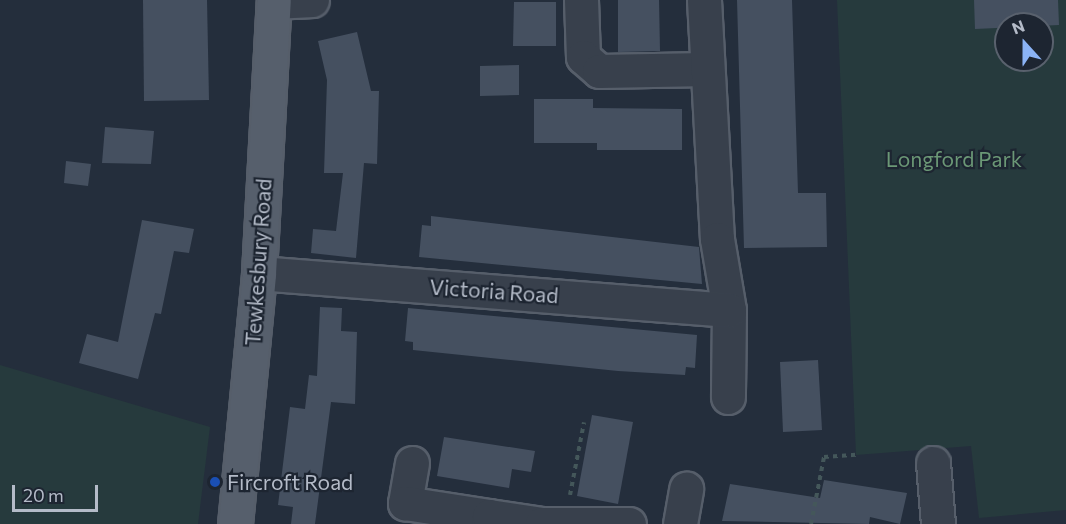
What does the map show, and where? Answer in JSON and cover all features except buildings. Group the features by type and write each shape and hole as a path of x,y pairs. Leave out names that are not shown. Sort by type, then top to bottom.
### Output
{"main road":[{"name":"Tewkesbury Road","path":"235,524 260,273 274,1"}],"street":[{"path":"274,1 312,0"},
{"path":"581,0 583,57 599,71 707,69"},
{"path":"704,0 717,240 729,310 728,397"},
{"name":"Victoria Road","path":"260,273 729,310"},
{"path":"412,463 403,514 542,524 629,524"},
{"path":"933,463 938,524"},
{"path":"680,524 686,489"}],"path":[{"path":"565,523 584,422"},
{"path":"811,524 824,457 856,455"}],"green space":[{"name":"Longford Park","path":"837,0 1066,0 1066,510 979,518 971,446 856,455"},
{"path":"0,365 210,427 198,524 0,524"}],"place":[{"name":"Fircroft Road","path":"215,482"}]}
